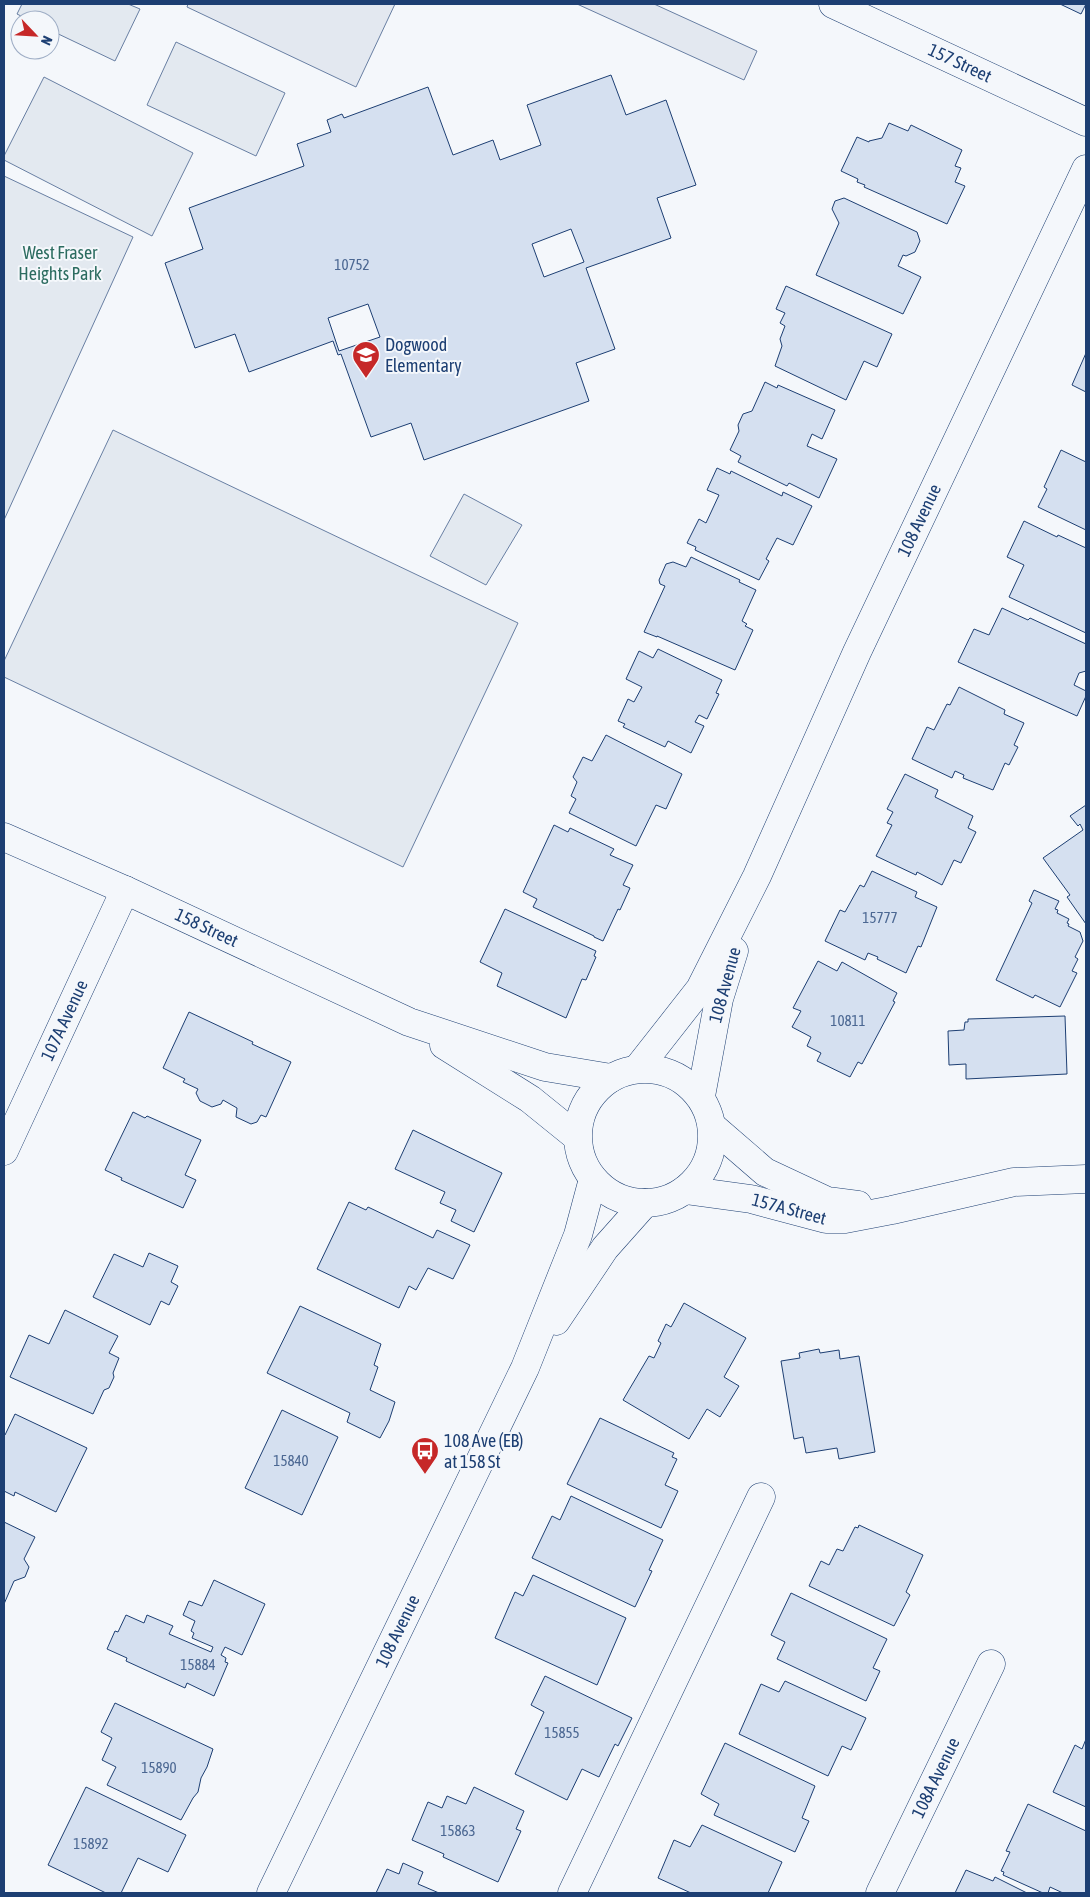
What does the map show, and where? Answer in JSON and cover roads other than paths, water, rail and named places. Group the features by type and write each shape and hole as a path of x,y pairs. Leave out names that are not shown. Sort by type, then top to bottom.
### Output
{"street":[{"name":"157 Street","path":"833,4 1086,122"},
{"name":"108 Avenue","path":"638,1068 700,990 757,876 857,652 1086,169"},
{"name":"158 Street","path":"4,838 125,890 410,1022 545,1067 610,1078"},
{"name":"108 Avenue","path":"701,1096 719,999 757,876"},
{"name":"107A Avenue","path":"4,1151 125,890"},
{"name":"158 Street","path":"410,1022 530,1099 577,1137"},
{"path":"638,1068 656,1068 673,1074 688,1083 701,1096 713,1127 712,1145 708,1162 698,1177 685,1190 667,1200 645,1203 626,1200 608,1192 593,1179 582,1159 577,1137 580,1119 586,1103 597,1089 610,1078 638,1068"},
{"name":"157A Street","path":"713,1127 765,1172 809,1193 827,1201 892,1210"},
{"name":"108 Avenue","path":"272,1893 525,1368 578,1235 593,1179"},
{"name":"157A Street","path":"685,1190 751,1199 826,1219 845,1218 892,1210 1014,1182 1086,1179"},
{"name":"108 Avenue","path":"525,1368 605,1248 645,1203"},
{"path":"572,1893 761,1497"},
{"name":"108A Avenue","path":"880,1893 991,1664"}],"place":[{"name":"Dogwood Elementary","path":"366,379"},
{"name":"108 Ave (EB) at 158 St","path":"425,1475"}],"park label":[{"name":"West Fraser Heights Park","path":"60,263"}]}
